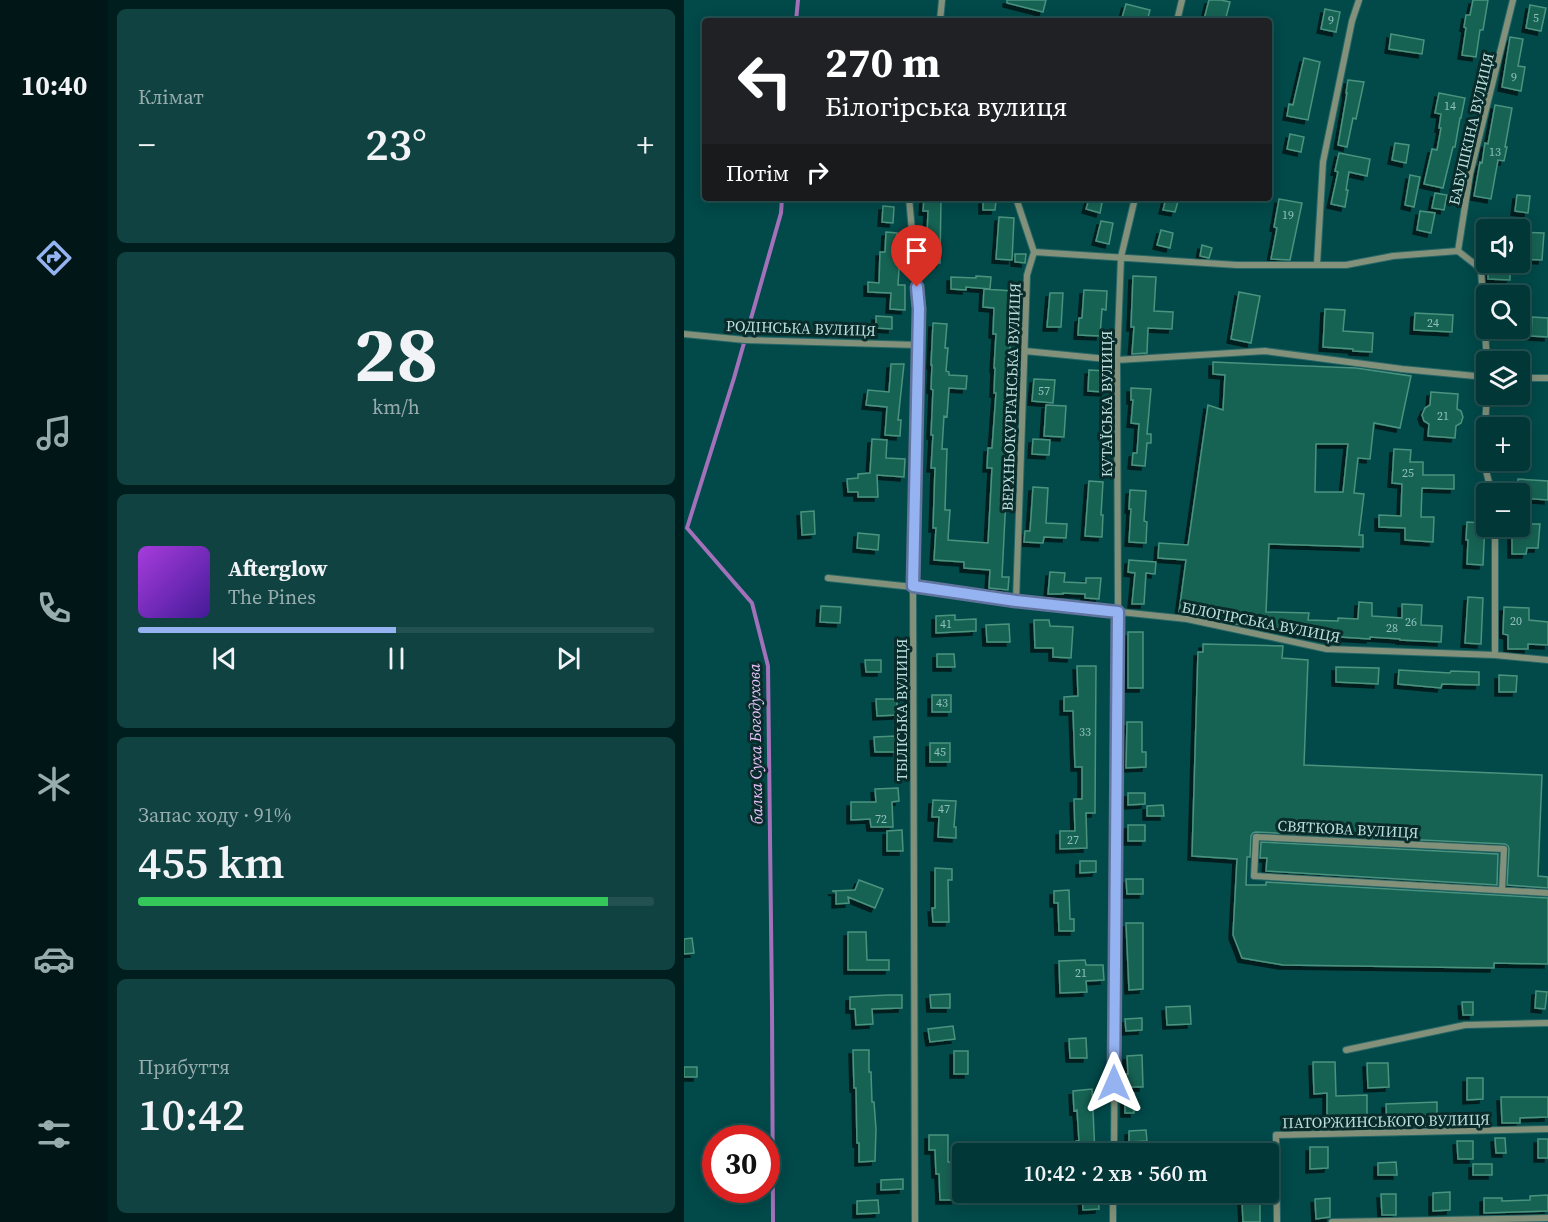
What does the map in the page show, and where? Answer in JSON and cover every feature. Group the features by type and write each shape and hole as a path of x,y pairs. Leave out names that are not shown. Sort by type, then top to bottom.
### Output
{"street":[{"path":"940,18 942,0"},
{"path":"1178,18 1182,0"},
{"path":"1317,264 1323,162 1352,21 1359,0"},
{"name":"БАБУШКІНА ВУЛИЦЯ","path":"1458,250 1470,174 1513,0"},
{"name":"ТБІЛІСЬКА ВУЛИЦЯ","path":"909,201 919,309 913,586 915,1222"},
{"path":"1017,201 1034,252 1237,265 1346,265 1393,256 1458,250 1481,269 1486,351"},
{"name":"КУТАЇСЬКА ВУЛИЦЯ","path":"1118,612 1117,360 1121,257 1134,201"},
{"name":"ВЕРХНЬОКУРГАНСЬКА ВУЛИЦЯ","path":"1016,601 1027,275 1034,252"},
{"name":"РОДІНСЬКА ВУЛИЦЯ","path":"684,334 745,340 917,345"},
{"path":"1025,351 1117,360 1265,351 1476,376"},
{"path":"1530,378 1548,378"},
{"path":"1486,405 1483,459 1489,483"},
{"path":"1495,537 1495,655"},
{"name":"БІЛОГІРСЬКА ВУЛИЦЯ","path":"828,578 1187,619 1327,649 1495,655 1548,660"},
{"path":"1114,1143 1118,612"},
{"name":"СВЯТКОВА ВУЛИЦЯ","path":"1502,890 1504,849 1256,837 1254,876 1548,893"},
{"path":"1346,1050 1465,1025 1548,1023"},
{"name":"ПАТОРЖИНСЬКОГО ВУЛИЦЯ","path":"1277,1222 1276,1135 1548,1129"},
{"path":"1113,1203 1113,1222"},
{"path":"1332,1222 1548,1218"}],"building":[{"path":"1007,0 1046,0 1043,12 1007,3"},
{"path":"1209,0 1230,2 1226,18 1204,18"},
{"path":"1473,0 1488,0 1476,57 1462,55 1466,15 1470,15"},
{"path":"1126,4 1150,10 1148,18 1122,18"},
{"path":"1530,5 1546,8 1541,31 1526,28"},
{"path":"1325,9 1340,12 1336,32 1321,29"},
{"path":"1391,34 1424,40 1422,54 1389,49"},
{"path":"1510,37 1523,39 1518,66 1525,67 1521,91 1502,87"},
{"path":"1304,58 1320,62 1308,120 1287,116 1289,104 1293,105"},
{"path":"1348,80 1364,82 1347,147 1338,145"},
{"path":"1439,93 1465,98 1455,147 1453,147 1443,188 1424,184 1432,149 1437,150 1441,128 1439,128 1441,114 1435,113"},
{"path":"1495,105 1512,108 1504,161 1498,160 1491,199 1474,196 1485,143 1488,144"},
{"path":"1290,134 1304,137 1301,152 1287,149"},
{"path":"1395,143 1409,145 1406,163 1392,160"},
{"path":"1339,153 1370,159 1367,176 1349,172 1345,207 1331,204 1338,172 1335,171"},
{"path":"1410,175 1420,177 1414,207 1405,205"},
{"path":"1435,193 1447,195 1444,210 1432,208"},
{"path":"1517,195 1530,196 1528,213 1515,211"},
{"path":"1279,199 1302,203 1290,260 1271,259 1277,228 1274,227"},
{"path":"924,201 941,201 940,263 926,262 928,211 923,211"},
{"path":"983,201 996,201 995,210 983,210"},
{"path":"1088,201 1102,203 1100,213 1086,209"},
{"path":"1165,201 1178,201 1175,212 1163,210"},
{"path":"883,206 894,207 893,223 882,222"},
{"path":"1420,211 1435,213 1431,233 1417,230"},
{"path":"999,217 1014,218 1012,260 996,259"},
{"path":"1101,221 1113,223 1109,244 1096,241"},
{"path":"1161,230 1173,233 1170,248 1157,245"},
{"path":"886,232 897,233 896,253 900,253 898,285 905,285 905,310 890,309 891,293 868,292 868,282 879,283 880,252 885,252"},
{"path":"1530,232 1544,233 1542,260 1530,259"},
{"path":"1202,245 1212,248 1209,258 1200,256"},
{"path":"1015,254 1026,254 1025,263 1015,262"},
{"path":"1488,273 1510,273 1510,280 1488,279"},
{"path":"976,276 991,277 990,289 966,287 966,290 951,289 951,277 976,278"},
{"path":"1133,276 1156,277 1154,311 1173,312 1172,329 1148,328 1147,353 1132,354"},
{"path":"984,289 1013,291 1007,405 1010,406 1010,425 1002,577 1009,577 1008,590 989,588 990,570 964,568 964,562 934,560 935,468 931,468 933,323 947,324 946,371 949,375 967,376 966,389 949,388 947,417 944,416 942,449 947,449 945,510 950,510 948,540 988,543 992,468 987,468 988,448 992,448 996,393 994,393 994,368 996,334 993,334 994,308 983,307"},
{"path":"1084,290 1107,291 1106,310 1102,309 1100,336 1078,335"},
{"path":"1239,292 1260,296 1251,343 1231,339"},
{"path":"1050,293 1063,293 1061,327 1047,327"},
{"path":"1325,309 1345,310 1343,331 1373,333 1372,352 1323,347"},
{"path":"1415,313 1453,315 1452,332 1414,330"},
{"path":"876,316 892,317 892,329 876,328"},
{"path":"1532,317 1548,318 1548,337 1531,336"},
{"path":"1213,362 1356,368 1411,376 1400,428 1374,423 1370,459 1358,458 1354,493 1364,494 1359,535 1363,535 1363,547 1269,544 1266,612 1309,613 1308,620 1338,621 1338,618 1358,619 1359,602 1372,603 1372,616 1402,618 1402,604 1422,605 1421,625 1442,626 1441,642 1310,635 1295,633 1295,629 1250,627 1179,612 1186,560 1158,558 1159,543 1188,545 1208,405 1223,410 1225,375 1213,374","holes":["1316,444 1348,444 1343,492 1315,492"]},
{"path":"891,364 904,364 898,420 901,420 900,436 885,435 887,407 866,405 868,390 889,392"},
{"path":"1089,370 1107,371 1105,392 1088,391"},
{"path":"1034,379 1055,380 1053,403 1032,401"},
{"path":"1131,388 1151,389 1147,434 1151,434 1151,443 1147,443 1145,466 1132,465 1133,453 1137,453 1139,424 1131,423 1133,400 1131,400"},
{"path":"1431,392 1458,394 1457,409 1461,411 1463,417 1461,423 1456,426 1455,438 1428,436 1429,424 1424,421 1422,415 1425,408 1430,405"},
{"path":"1046,405 1066,406 1064,437 1044,436"},
{"path":"872,439 887,440 886,458 905,459 904,477 877,475 878,497 858,497 858,492 848,492 847,479 858,478 858,474 870,473"},
{"path":"1033,439 1050,440 1049,455 1032,454"},
{"path":"1394,449 1411,450 1410,462 1423,462 1423,475 1454,475 1454,489 1422,488 1421,517 1434,517 1433,542 1405,540 1405,528 1379,527 1379,515 1401,516 1402,484 1392,483"},
{"path":"1518,479 1548,481 1548,500 1530,499 1530,483 1518,483"},
{"path":"1089,481 1103,482 1102,537 1085,536"},
{"path":"1033,487 1048,488 1046,523 1067,524 1066,538 1044,537 1043,543 1024,542 1025,531 1030,531"},
{"path":"1130,490 1146,491 1144,521 1147,522 1146,543 1129,542"},
{"path":"814,511 815,534 802,535 801,512"},
{"path":"1467,522 1476,522 1476,537 1484,537 1483,565 1467,564 1468,540 1466,540"},
{"path":"1530,524 1540,524 1538,548 1527,548 1526,554 1512,554 1512,537 1530,537"},
{"path":"858,533 879,535 878,550 857,548"},
{"path":"1129,560 1156,562 1155,574 1146,573 1144,604 1132,604 1135,573 1128,572"},
{"path":"1050,572 1065,573 1064,582 1086,583 1086,578 1101,578 1099,599 1085,598 1085,594 1048,594"},
{"path":"1468,597 1483,598 1481,644 1465,643"},
{"path":"821,606 841,607 840,623 820,622"},
{"path":"1504,607 1529,608 1529,620 1548,622 1548,645 1528,644 1528,649 1508,649 1508,635 1503,634"},
{"path":"955,615 955,620 976,619 976,631 936,633 936,616"},
{"path":"1034,620 1049,620 1050,626 1073,627 1071,658 1053,657 1053,648 1035,648"},
{"path":"1009,624 1010,642 987,642 986,625"},
{"path":"1128,632 1143,632 1143,688 1128,688"},
{"path":"1203,644 1283,646 1282,658 1308,660 1304,765 1542,775 1538,876 1548,877 1548,888 1507,885 1509,849 1505,844 1256,832 1251,836 1250,857 1247,857 1246,885 1266,885 1266,882 1548,898 1548,964 1494,963 1494,968 1283,965 1242,958 1233,935 1237,859 1192,856 1198,652 1203,652"},
{"path":"937,654 954,654 955,667 937,667"},
{"path":"865,660 881,660 881,672 866,672"},
{"path":"1077,666 1096,666 1095,813 1086,813 1087,848 1060,849 1060,831 1075,831 1074,799 1082,799 1082,767 1075,767 1073,711 1064,711 1064,697 1078,696"},
{"path":"1336,667 1379,668 1378,684 1336,682"},
{"path":"1399,670 1479,672 1479,685 1442,684 1441,688 1398,684"},
{"path":"1499,675 1517,676 1516,692 1499,692"},
{"path":"932,695 951,695 951,712 932,712"},
{"path":"876,699 897,699 897,715 877,716"},
{"path":"1127,722 1142,722 1142,752 1146,752 1146,767 1126,768"},
{"path":"896,736 896,752 875,752 874,737"},
{"path":"930,743 950,743 950,762 930,762"},
{"path":"898,788 899,801 892,802 893,827 871,827 870,819 851,820 851,802 876,802 875,789"},
{"path":"1128,793 1145,793 1145,804 1128,805"},
{"path":"933,800 956,801 954,827 956,827 956,838 938,837 939,817 932,817"},
{"path":"1163,805 1164,816 1147,816 1147,806"},
{"path":"1128,825 1145,825 1145,841 1128,841"},
{"path":"902,830 903,851 887,851 887,831"},
{"path":"1261,842 1498,854 1497,885 1266,871 1267,858 1260,858"},
{"path":"1080,861 1096,861 1096,872 1080,873"},
{"path":"935,868 952,869 952,880 948,880 949,922 933,922"},
{"path":"1126,879 1143,879 1143,894 1127,894"},
{"path":"859,880 883,889 875,908 848,897 849,903 836,904 836,892 832,891 855,890"},
{"path":"1069,890 1070,919 1074,919 1074,931 1059,931 1058,903 1054,903 1054,891"},
{"path":"1126,923 1143,923 1143,989 1129,990"},
{"path":"848,932 866,932 867,960 889,960 889,970 848,970"},
{"path":"692,938 694,953 684,954 684,939"},
{"path":"1085,960 1086,965 1103,965 1104,980 1086,981 1087,992 1060,993 1059,961"},
{"path":"1536,991 1547,992 1545,1009 1535,1008"},
{"path":"950,994 950,1008 931,1008 930,995"},
{"path":"902,995 902,1008 872,1009 873,1024 856,1025 855,1009 850,1009 850,997"},
{"path":"1462,1002 1473,1002 1473,1015 1463,1015"},
{"path":"1190,1006 1191,1024 1167,1025 1166,1007"},
{"path":"1142,1018 1142,1030 1126,1031 1125,1019"},
{"path":"953,1026 955,1039 930,1042 928,1029"},
{"path":"1086,1038 1087,1058 1070,1058 1069,1039"},
{"path":"853,1050 869,1050 869,1072 871,1072 876,1129 875,1161 859,1162"},
{"path":"954,1051 968,1051 968,1074 954,1074"},
{"path":"1142,1055 1143,1087 1126,1087 1127,1056"},
{"path":"1313,1062 1335,1062 1336,1096 1367,1095 1367,1125 1327,1125 1327,1093 1314,1094"},
{"path":"1367,1063 1388,1063 1389,1087 1368,1088"},
{"path":"684,1067 697,1067 697,1077 684,1077"},
{"path":"1467,1078 1483,1078 1483,1099 1467,1100"},
{"path":"1092,1089 1094,1143 1076,1143 1079,1141 1073,1091"},
{"path":"1125,1093 1134,1093 1134,1113 1125,1113"},
{"path":"1501,1097 1548,1097 1548,1117 1520,1118 1520,1123 1502,1123"},
{"path":"1437,1102 1437,1126 1387,1127 1386,1104"},
{"path":"1146,1130 1147,1141 1129,1142 1129,1131"},
{"path":"929,1135 948,1135 948,1162 952,1162 952,1200 940,1200 935,1150 929,1150"},
{"path":"1495,1138 1505,1138 1506,1153 1496,1153"},
{"path":"1538,1139 1548,1139 1548,1158 1538,1158"},
{"path":"1457,1141 1473,1141 1473,1159 1458,1159"},
{"path":"1310,1147 1328,1147 1328,1168 1310,1169"},
{"path":"1396,1162 1397,1175 1378,1175 1378,1163"},
{"path":"1473,1164 1492,1164 1492,1175 1473,1175"},
{"path":"903,1179 903,1189 881,1190 881,1180"},
{"path":"1450,1192 1450,1210 1433,1211 1433,1193"},
{"path":"1381,1194 1396,1194 1396,1215 1382,1215"},
{"path":"1548,1195 1548,1211 1484,1213 1484,1198 1502,1198 1502,1201 1530,1200 1530,1196"},
{"path":"1330,1198 1330,1217 1316,1219 1315,1199"},
{"path":"878,1200 879,1213 857,1214 857,1201"},
{"path":"1083,1203 1099,1203 1099,1209 1083,1210"},
{"path":"1242,1203 1260,1203 1260,1222 1243,1222"}],"waterway":[{"name":"балка Суха Богодухова","path":"796,18 798,0"},
{"name":"балка Суха Богодухова","path":"773,1222 768,666 752,603 687,528 734,378 781,213 782,201"}],"route":[{"path":"917,287 919,309 913,586 1016,601 1118,612 1114,1083"}]}
